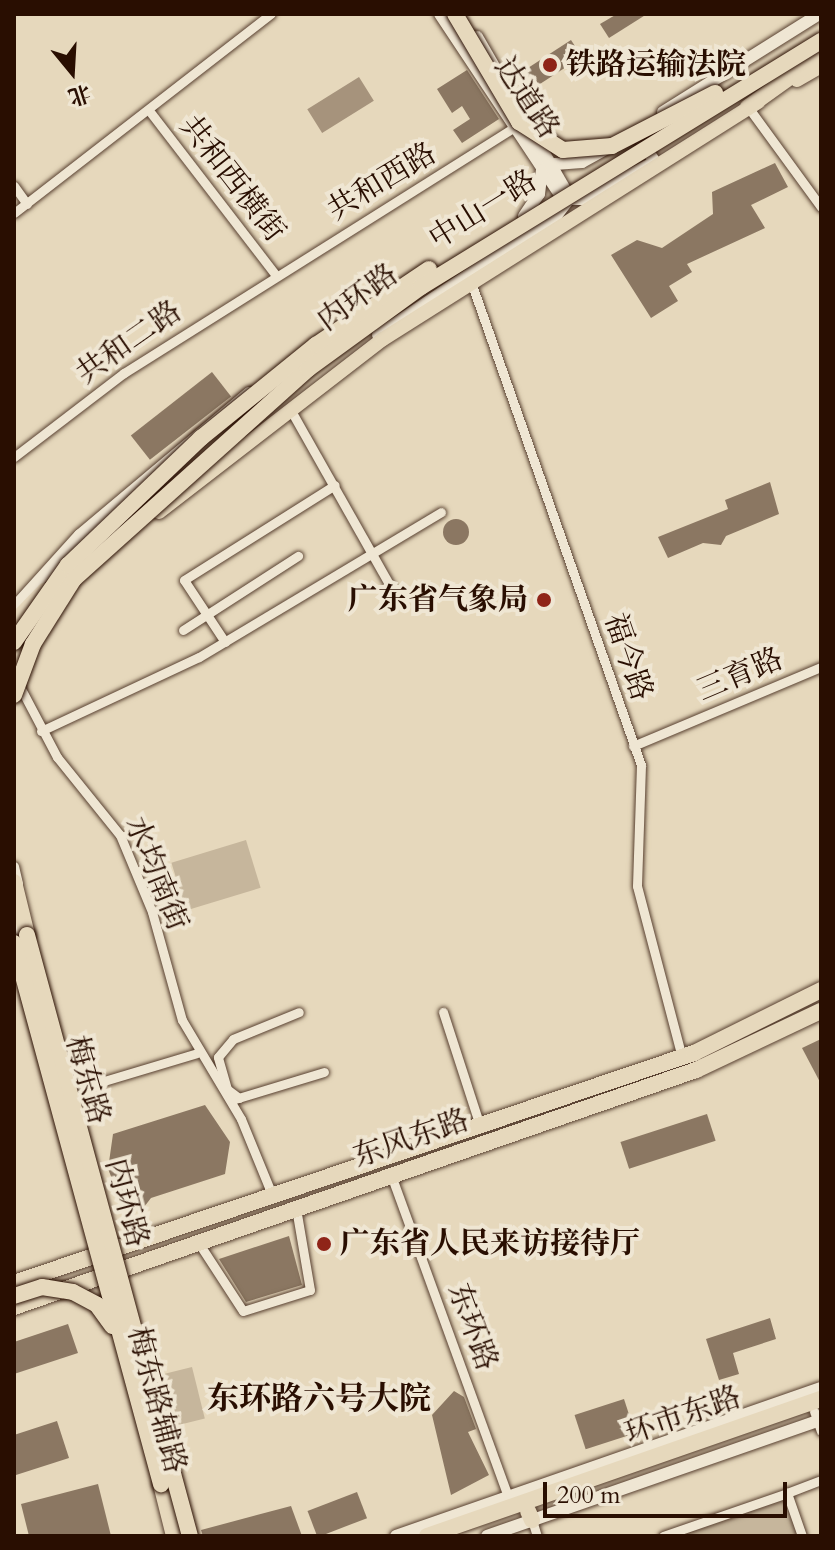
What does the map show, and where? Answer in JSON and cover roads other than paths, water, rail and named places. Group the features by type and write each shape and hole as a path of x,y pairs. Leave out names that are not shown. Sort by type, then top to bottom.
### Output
{"highway":[{"path":"455,14 519,122 563,150 612,146 715,93"},
{"name":"内环路","path":"14,643 55,580 159,476 370,307 821,30"},
{"name":"内环路","path":"14,695 33,644 74,579 255,414 371,322 821,41"},
{"path":"748,107 821,55"},
{"path":"15,610 76,544 159,476"},
{"path":"14,643 74,579"},
{"name":"内环路","path":"14,882 18,941 161,1484 178,1536"},
{"path":"14,898 18,941"},
{"name":"内环路","path":"18,941 193,1536"},
{"name":"东风东路","path":"14,1283 682,1057 821,990"},
{"name":"东风东路","path":"14,1307 706,1066 821,1011"},
{"path":"93,1188 190,1513"},
{"path":"14,1296 63,1289 103,1311 161,1484"},
{"name":"环市东路","path":"456,1536 532,1522 819,1415"},
{"name":"环市东路","path":"427,1536 819,1415"}],"main road":[{"name":"达道路","path":"440,14 561,196"},
{"name":"达道路","path":"462,14 555,164 561,196"},
{"path":"555,164 582,162 644,124 698,99 819,14"},
{"name":"中山一路","path":"15,610 45,590 130,506 271,385 388,299 561,196 669,127 698,99 821,30"},
{"name":"中山一路","path":"14,643 41,616 310,390 655,162 821,66"},
{"path":"644,124 669,127"},
{"path":"310,390 397,321 557,215 561,196 655,162 642,143"},
{"path":"524,216 539,194 542,170"},
{"path":"15,610 94,522 229,404 271,385"},
{"path":"94,522 130,506"},
{"path":"14,643 45,590"},
{"path":"14,678 41,616"},
{"name":"梅东路","path":"14,918 42,998 100,1224 122,1248"},
{"name":"梅东路","path":"18,941 97,1257"},
{"path":"106,1273 178,1536"},
{"path":"396,1536 821,1388"},
{"path":"487,1536 532,1522"}],"street":[{"path":"14,213 151,113 271,14"},
{"path":"748,107 821,207"},
{"name":"共和西横街","path":"151,113 275,274"},
{"name":"共和西路","path":"275,274 513,128"},
{"path":"14,186 27,204"},
{"name":"共和二路","path":"14,457 124,373 275,274"},
{"name":"福今路","path":"471,282 641,765 637,886 682,1057"},
{"path":"288,406 396,596"},
{"path":"225,642 184,580 335,485"},
{"path":"41,731 225,642 441,512"},
{"path":"183,630 298,556"},
{"name":"三育路","path":"633,746 821,667"},
{"name":"水均南街","path":"14,678 41,731 120,835 197,1053 234,1100"},
{"path":"14,866 42,998 74,1090 122,1248"},
{"path":"273,1197 227,1089 218,1057 233,1039 299,1012"},
{"path":"443,1012 480,1126"},
{"path":"74,1090 197,1053"},
{"path":"234,1100 324,1072"},
{"name":"东环路","path":"391,1175 508,1496"},
{"path":"198,1242 243,1311 310,1290 296,1208"},
{"name":"梅东路辅路","path":"106,1273 167,1536"},
{"path":"663,1536 821,1480"},
{"path":"787,1493 802,1536"},
{"name":"梅东路辅路","path":"190,1513 193,1536"}],"place":[{"name":"铁路运输法院","path":"550,65"},
{"name":"广东省气象局","path":"544,600"},
{"name":"广东省人民来访接待厅","path":"324,1244"}],"district":[{"name":"东环路六号大院","path":"319,1399"}]}
